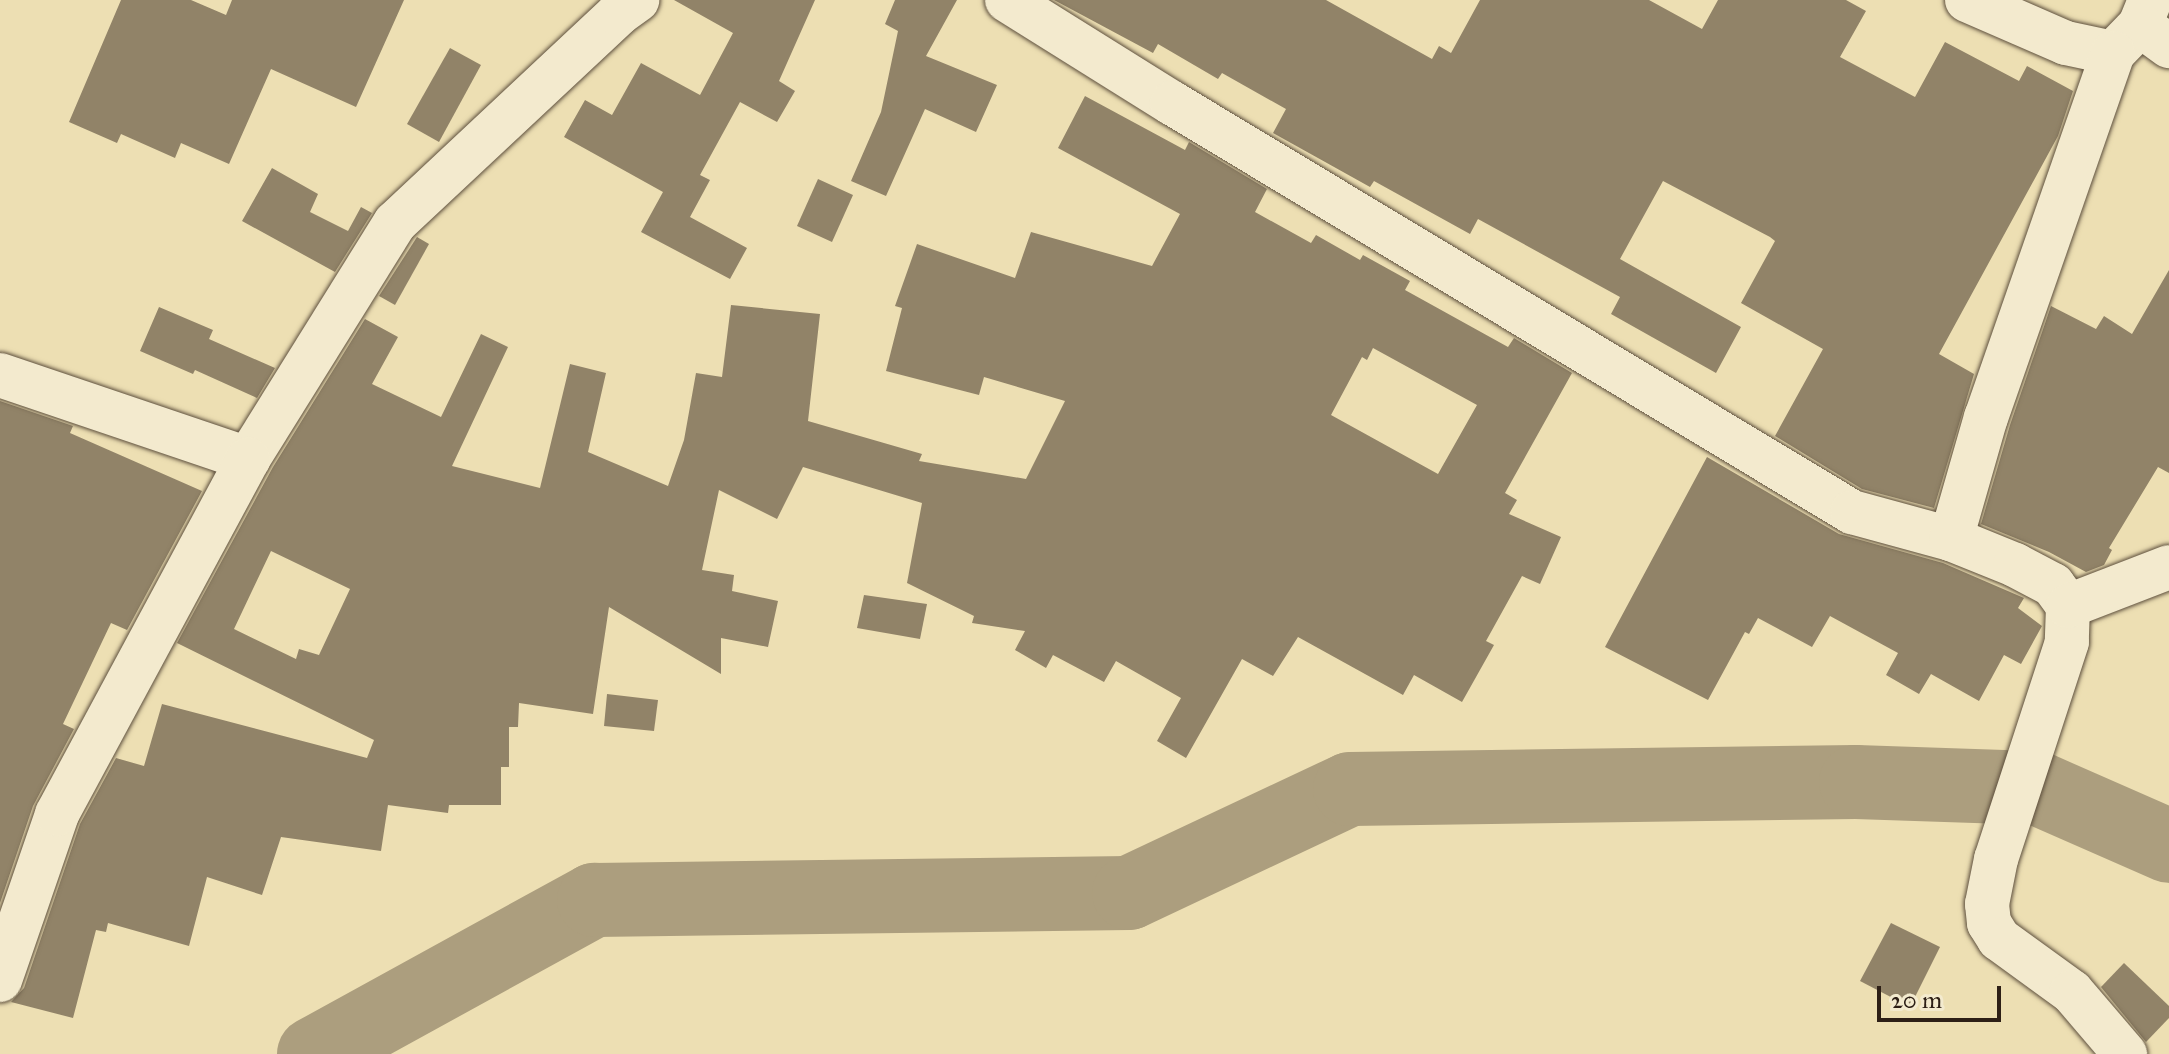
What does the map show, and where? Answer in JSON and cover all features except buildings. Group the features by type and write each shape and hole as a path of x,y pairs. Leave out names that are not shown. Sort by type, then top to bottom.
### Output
{"street":[{"path":"0,980 57,814 248,459 395,223 618,14 637,0"},
{"path":"1007,0 1159,96 1852,512 1951,539 2015,565 2053,585 2068,606 2067,642 1996,859 1987,904 1989,923 1999,939 2072,992 2125,1054"},
{"path":"1967,0 2066,43 2143,31"},
{"path":"1951,539 1986,417 2143,31"},
{"path":"0,375 248,459"},
{"path":"2068,606 2169,567"}],"waterway":[{"path":"314,1054 594,900 1129,893 1350,789 1856,782 2037,788 2169,846"}]}
